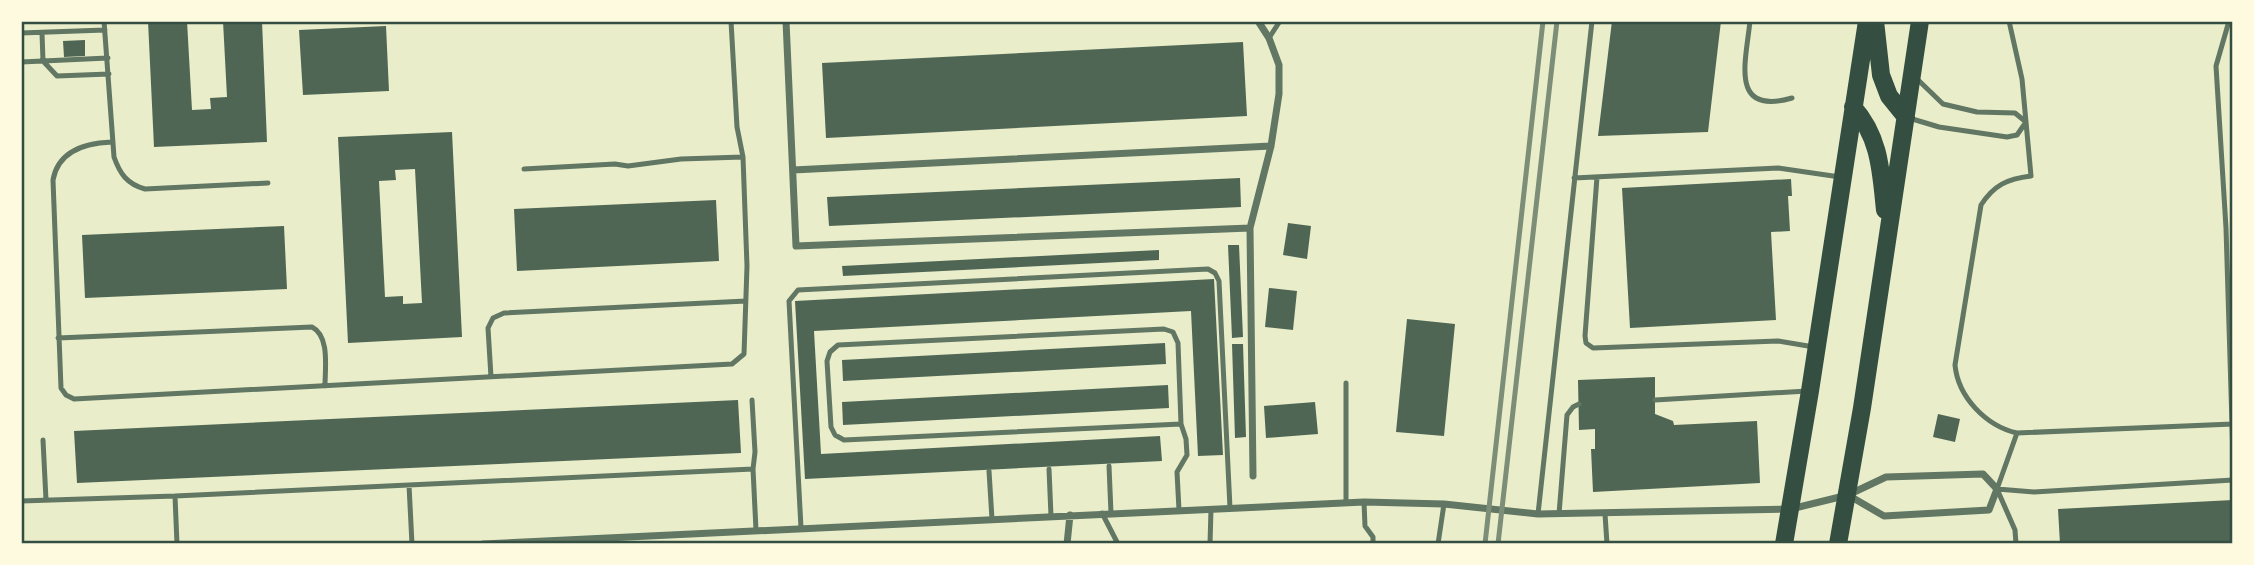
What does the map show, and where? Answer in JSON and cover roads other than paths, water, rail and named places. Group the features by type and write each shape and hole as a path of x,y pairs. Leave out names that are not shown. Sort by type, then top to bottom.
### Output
{"main road":[{"path":"1784,544 1867,21"},
{"path":"1875,21 1881,75 1889,96 1906,117"},
{"path":"1838,544 1848,495 1920,21"},
{"path":"1853,107 1864,120 1880,161 1887,237"}],"street":[{"path":"786,21 796,246 1250,228"},
{"path":"1253,476 1250,228 1271,146 1279,94 1279,65 1269,38 1258,21"},
{"path":"793,170 1271,146"},
{"path":"484,544 615,541 756,530 1364,502 1444,504 1559,514 1791,509 1848,495 1886,477 1983,474 1997,489 1989,510 1884,516 1848,495"},
{"path":"1067,544 1070,515"}],"lane":[{"path":"104,21 112,142 114,157 123,177 133,186 145,189 268,183"},
{"path":"112,142 78,148 60,161 53,180 61,388 66,395 74,399 732,364 744,354 747,267 743,157 737,127 731,21"},
{"path":"1269,38 1280,21"},
{"path":"1538,513 1592,21"},
{"path":"1750,21 1744,74 1746,85 1755,99 1764,102 1792,97"},
{"path":"2009,21 2018,53 2031,176 2013,178 1997,185 1981,205 1955,365 1956,380 1962,393 2001,429 2017,433 2232,424"},
{"path":"2229,21 2216,66 2226,228 2233,457"},
{"path":"21,33 105,30"},
{"path":"42,33 43,61 57,76 109,74"},
{"path":"21,62 108,58"},
{"path":"1912,74 1942,104 1977,112 2015,113 2026,122"},
{"path":"1906,117 1939,127 2007,136 2017,135 2026,122"},
{"path":"524,169 615,164 628,166 681,159 743,157"},
{"path":"1574,178 1777,168 1843,177"},
{"path":"1597,177 1586,343 1593,348 1777,341 1817,347"},
{"path":"801,528 789,301 798,290 1208,269 1215,273 1219,281 1230,508"},
{"path":"491,377 488,328 494,318 504,313 746,301"},
{"path":"58,338 312,327 319,330 323,338 325,386"},
{"path":"1179,510 1177,472 1186,455 1186,439 1181,424 1178,343 1173,332 1164,329 838,345 830,352 827,361 831,427 835,435 844,440 1181,424"},
{"path":"1346,383 1346,503"},
{"path":"1655,400 1810,391"},
{"path":"752,400 756,530"},
{"path":"1559,514 1567,415 1579,404"},
{"path":"2015,544 2015,530 1997,489 2017,433"},
{"path":"43,440 46,500"},
{"path":"1109,466 1111,513"},
{"path":"21,501 753,469"},
{"path":"1049,469 1051,516"},
{"path":"989,471 992,519"},
{"path":"1997,489 2034,492 2233,480"},
{"path":"409,485 412,544"},
{"path":"175,496 177,544"},
{"path":"1364,502 1365,526 1373,537 1373,544"},
{"path":"1438,544 1444,504"},
{"path":"1210,544 1211,509"},
{"path":"1102,513 1118,544"},
{"path":"1605,514 1607,544"}],"railway":[{"path":"1485,544 1543,21"},
{"path":"1498,544 1557,21"}]}
